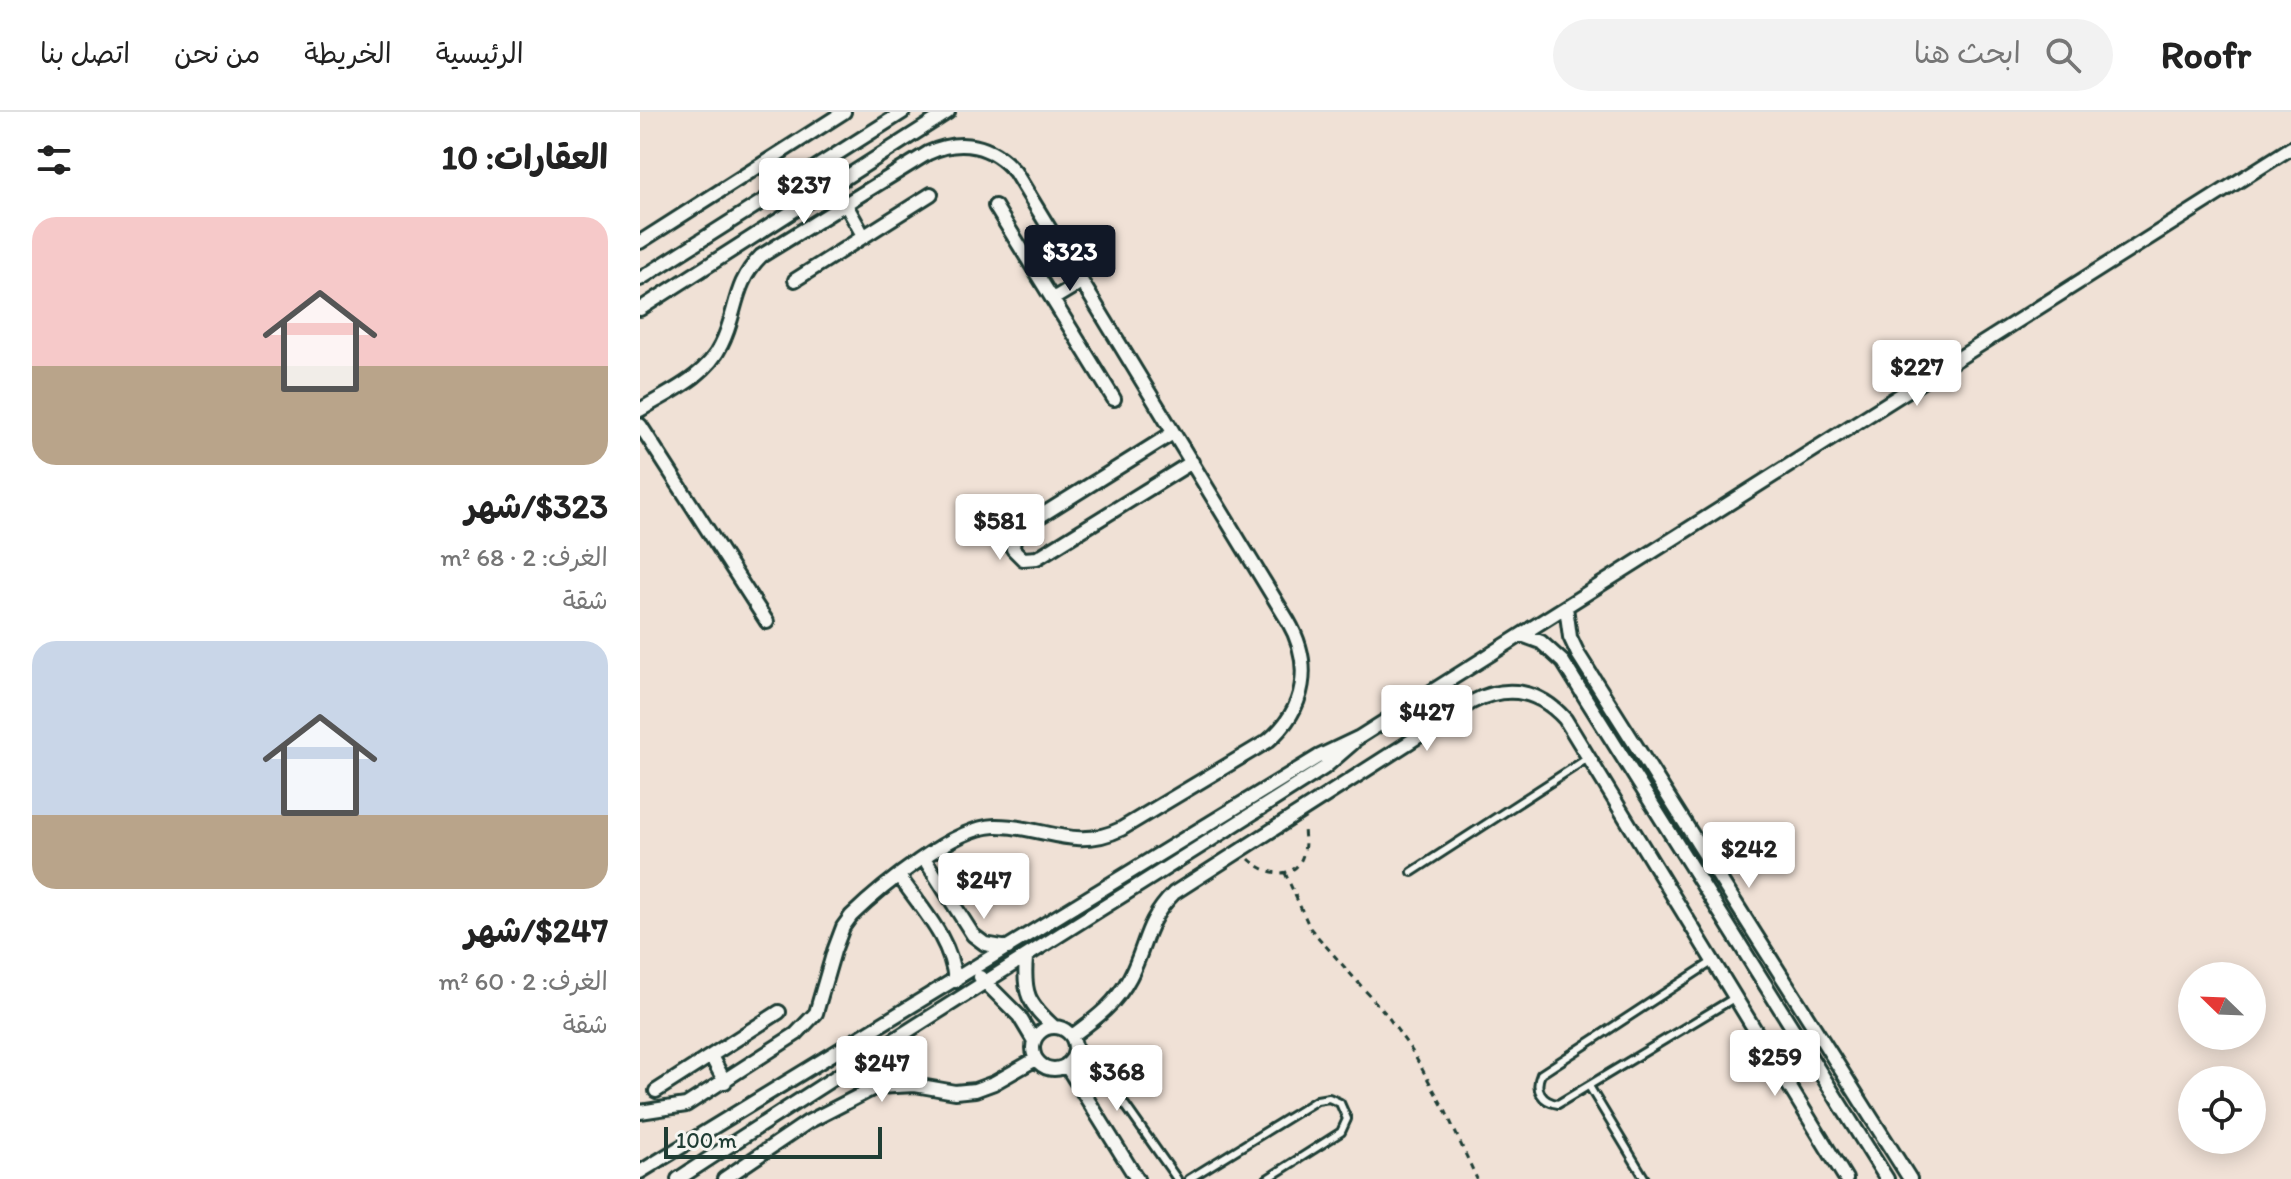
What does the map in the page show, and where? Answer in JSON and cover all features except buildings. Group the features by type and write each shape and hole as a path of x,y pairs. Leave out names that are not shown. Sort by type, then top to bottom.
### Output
{"street":[{"path":"640,242 844,112"},
{"path":"640,279 903,112"},
{"path":"640,309 948,112"},
{"path":"640,410 709,364 722,344 738,288 751,265 772,248 938,148 959,144 981,147 1000,156 1015,172 1295,634 1303,663 1296,707 1289,720 1268,741 1113,833 1080,839 1060,838 1018,827 995,826 964,835 924,858 859,908 843,927 819,1006 809,1021 789,1040 686,1105 640,1112"},
{"path":"640,1172 1318,757 1358,738 2291,148"},
{"path":"795,280 931,194"},
{"path":"845,203 864,237"},
{"path":"995,206 1114,399"},
{"path":"1053,299 1081,282"},
{"path":"640,425 767,622"},
{"path":"1173,433 1018,530 1014,535 1013,549 1023,559 1037,558 1192,462"},
{"path":"1566,607 1570,637 1578,654 1910,1179"},
{"path":"1522,635 1541,642 1563,662 1887,1179"},
{"path":"1072,1036 1101,1015 1124,988 1147,932 1164,904 1186,885 1472,702 1500,692 1529,694 1555,708 1565,719 1846,1179"},
{"path":"678,1179 866,1055 1026,958 1324,768 1358,738"},
{"path":"924,858 973,935 985,944 1008,948"},
{"path":"899,876 946,947 955,981"},
{"path":"974,969 1019,1016 1034,1041 1036,1059 1047,1068 1054,1069 1066,1065 1074,1055 1072,1036 1054,1027 1029,1001 1025,983 1026,958"},
{"path":"656,1091 779,1012"},
{"path":"1034,1041 1042,1031 1054,1027"},
{"path":"711,1056 725,1082"},
{"path":"724,1179 808,1122 876,1087 915,1085 955,1092 975,1090 1036,1059"},
{"path":"1066,1065 1137,1179"}],"lane":[{"path":"1412,872 1588,758"},
{"path":"1712,962 1541,1074 1538,1085 1544,1099 1558,1104 1734,998"},
{"path":"1109,1082 1177,1179"},
{"path":"1589,1086 1645,1179"},
{"path":"1189,1179 1317,1100 1329,1098 1340,1103 1347,1119 1341,1132 1267,1179"}],"path":[{"path":"1240,850 1264,871 1285,873 1292,869 1302,857 1305,841 1302,810"},
{"path":"1285,873 1310,928 1386,1014 1412,1051 1440,1100 1477,1179"}]}
